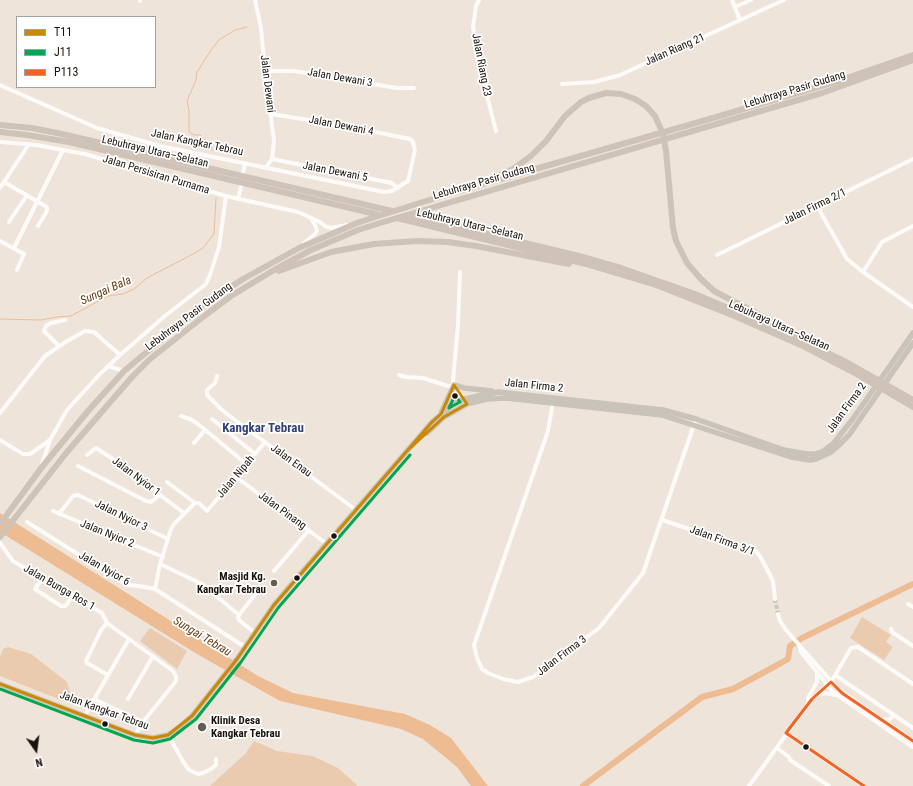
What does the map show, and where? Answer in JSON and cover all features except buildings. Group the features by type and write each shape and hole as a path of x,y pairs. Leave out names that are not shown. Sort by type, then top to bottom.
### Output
{"highway":[{"name":"Lebuhraya Pasir Gudang","path":"0,524 42,467 88,411 124,371 202,306 243,278 299,248 357,223 452,193 841,80 913,55"},
{"name":"Lebuhraya Pasir Gudang","path":"0,537 67,452 132,377 150,359 214,308 266,275 311,250 358,230 380,223 814,95 913,60"},
{"path":"452,193 498,176 521,164 540,148 573,108 585,100 606,93 617,94 635,99 650,110 661,126 666,151 673,228 676,241 694,271 714,291 815,343 820,349"},
{"name":"Lebuhraya Utara–Selatan","path":"0,125 32,128 62,134 432,220 579,256 627,270 732,309 820,349 889,389 913,407"},
{"name":"Lebuhraya Utara–Selatan","path":"0,132 69,142 422,224 586,264 655,285 732,315 803,346 874,380"},
{"path":"266,275 331,252 374,244 417,240 476,246 581,266 586,264"},
{"name":"Lebuhraya Utara–Selatan","path":"889,389 913,400"}],"main road":[{"name":"Jalan Firma 2","path":"407,451 441,414 453,404 506,398 663,410 696,419 784,450 807,454 822,452 833,444 852,420 913,333"},
{"name":"Jalan Firma 2","path":"407,451 444,417 466,402 498,392 553,401 662,415 791,457 810,460 823,457 838,446 849,435 913,343"},
{"path":"441,414 454,385 464,388 498,392"},
{"path":"168,735 192,716 222,679 290,586 407,451"},
{"name":"Jalan Kangkar Tebrau","path":"0,684 135,734 153,738 168,735"}],"street":[{"name":"Jalan Dewani","path":"255,0 261,28 274,141 272,159"},
{"name":"Jalan Riang 23","path":"479,0 476,6 474,27 482,75 496,131"},
{"path":"732,0 740,20"},
{"path":"735,7 751,0"},
{"name":"Jalan Riang 21","path":"562,84 594,82 620,75 784,0"},
{"name":"Jalan Dewani 3","path":"265,71 294,71 397,88 414,88"},
{"name":"Jalan Kangkar Tebrau","path":"0,85 97,128 160,146 384,192 389,192 397,188"},
{"name":"Jalan Dewani 4","path":"271,114 352,127 410,139 413,142 415,150 408,181 397,188"},
{"name":"Jalan Persisiran Purnama","path":"0,142 29,144 85,154 226,196 298,212 331,228 357,223"},
{"path":"0,188 29,144"},
{"path":"14,248 63,150"},
{"path":"266,167 272,159"},
{"name":"Jalan Dewani 5","path":"272,159 392,183 397,188"},
{"name":"Jalan Firma 2/1","path":"717,255 913,159"},
{"path":"243,173 246,163"},
{"path":"4,182 47,206 48,209 38,226"},
{"path":"238,198 241,186"},
{"path":"9,222 27,195"},
{"path":"42,467 50,440 67,410 120,355 178,304 206,284 219,247 226,196"},
{"path":"817,206 843,254 863,272 913,307"},
{"path":"299,248 315,234 316,227 311,218"},
{"path":"863,272 882,242 913,226"},
{"path":"0,241 24,254 17,270"},
{"path":"460,272 458,324 453,377 454,385 466,402"},
{"path":"59,346 44,331 46,326 51,323 66,320"},
{"path":"0,413 45,356 85,331 90,331 99,336 120,355"},
{"path":"108,366 124,371"},
{"path":"399,375 423,378 448,386 454,385"},
{"name":"Jalan Enau","path":"217,376 215,383 207,390 207,394 231,418 356,510"},
{"name":"Jalan Firma 3","path":"553,401 548,431 474,644 477,658 482,669 503,679 518,682 533,677 599,628 643,573 696,419"},
{"path":"181,416 190,419 205,430 244,462 246,466"},
{"path":"212,419 255,454"},
{"path":"194,443 205,430"},
{"path":"0,440 23,454 30,454 50,440"},
{"name":"Jalan Nipah","path":"195,504 199,503 207,511 265,442"},
{"name":"Jalan Nyior 1","path":"87,455 96,448 136,474 184,513"},
{"path":"78,466 146,501 151,502 160,495"},
{"name":"Jalan Pinang","path":"236,477 327,544"},
{"path":"154,589 160,564 173,526 184,513 195,504 167,482"},
{"name":"Jalan Nyior 3","path":"59,514 73,496 78,495 168,539"},
{"name":"Jalan Nyior 2","path":"53,511 163,557"},
{"name":"Jalan Firma 3/1","path":"662,520 756,551 773,581 775,599"},
{"name":"Jalan Nyior 6","path":"27,522 127,585 154,589 245,646"},
{"path":"274,571 309,530"},
{"name":"Jalan Bunga Ros 1","path":"0,543 13,561 102,613 107,623 173,671 176,678 174,683 135,734"},
{"path":"160,564 202,584 255,633"},
{"path":"42,579 35,589 61,606 65,606 72,596"},
{"path":"238,616 257,592"},
{"path":"908,604 913,607"},
{"path":"778,614 780,621 791,636 800,647 804,649 838,695 913,747"},
{"path":"107,623 101,630 86,661 108,675"},
{"path":"891,629 892,632 913,646"},
{"path":"84,715 129,639"},
{"path":"800,647 801,652 829,683 913,741"},
{"path":"749,786 808,704 835,675 851,648 858,647 913,684"},
{"path":"128,699 153,656"},
{"path":"808,704 808,698 817,682 818,672"},
{"path":"835,675 893,717 913,728"},
{"path":"816,695 824,693 838,695"},
{"path":"94,699 143,722"},
{"path":"880,719 886,720 893,717"},
{"path":"893,717 892,724 895,730"},
{"path":"786,733 864,786"},
{"path":"168,735 189,770 198,774 203,773 216,765 216,759"},
{"path":"777,748 789,757 790,760 827,786"}],"shaded area":[{"path":"0,513 258,676 293,693 405,714 430,725 451,738 488,786 471,786 457,767 423,739 401,729 280,701 197,654 0,532"},
{"path":"862,617 891,635 886,642 893,647 884,660 850,638"},
{"path":"150,628 187,651 177,669 140,641"},
{"path":"8,647 31,654 67,682 74,705 0,676 0,657 3,649"},
{"path":"254,741 277,751 312,756 338,768 357,785 210,786 245,754"}],"waterway":[{"path":"212,150 211,146 200,135 194,135 189,132 189,111 187,101 196,80 197,72 219,40 235,30 247,27"},
{"name":"Sungai Bala","path":"0,319 41,320 71,316 108,296 123,294 134,289 147,278 203,248 214,234 216,198"},
{"path":"583,786 702,697 733,689 788,659 790,646 802,638 913,584"}],"tunnel":[{"path":"775,599 778,614"}],"transit line":[{"name":"T11","path":"0,684 135,735 153,738 168,735 192,716 237,659 274,605 432,422 441,414 454,385 467,404 444,417 407,451"},
{"name":"J11","path":"455,395 460,402 449,408 455,395"},
{"name":"J11","path":"0,689 134,740 153,743 170,739 196,719 241,662 278,608 410,455"},
{"name":"P113","path":"786,733 812,699 831,682 842,693 913,741"},
{"name":"P113","path":"786,733 864,786"}],"place":[{"name":"Masjid Kg. Kangkar Tebrau","path":"274,583"},
{"name":"Klinik Desa Kangkar Tebrau","path":"202,727"}],"district":[{"name":"Kangkar Tebrau","path":"263,429"}],"water label":[{"name":"Sungai Tebrau","path":"202,637"}]}
